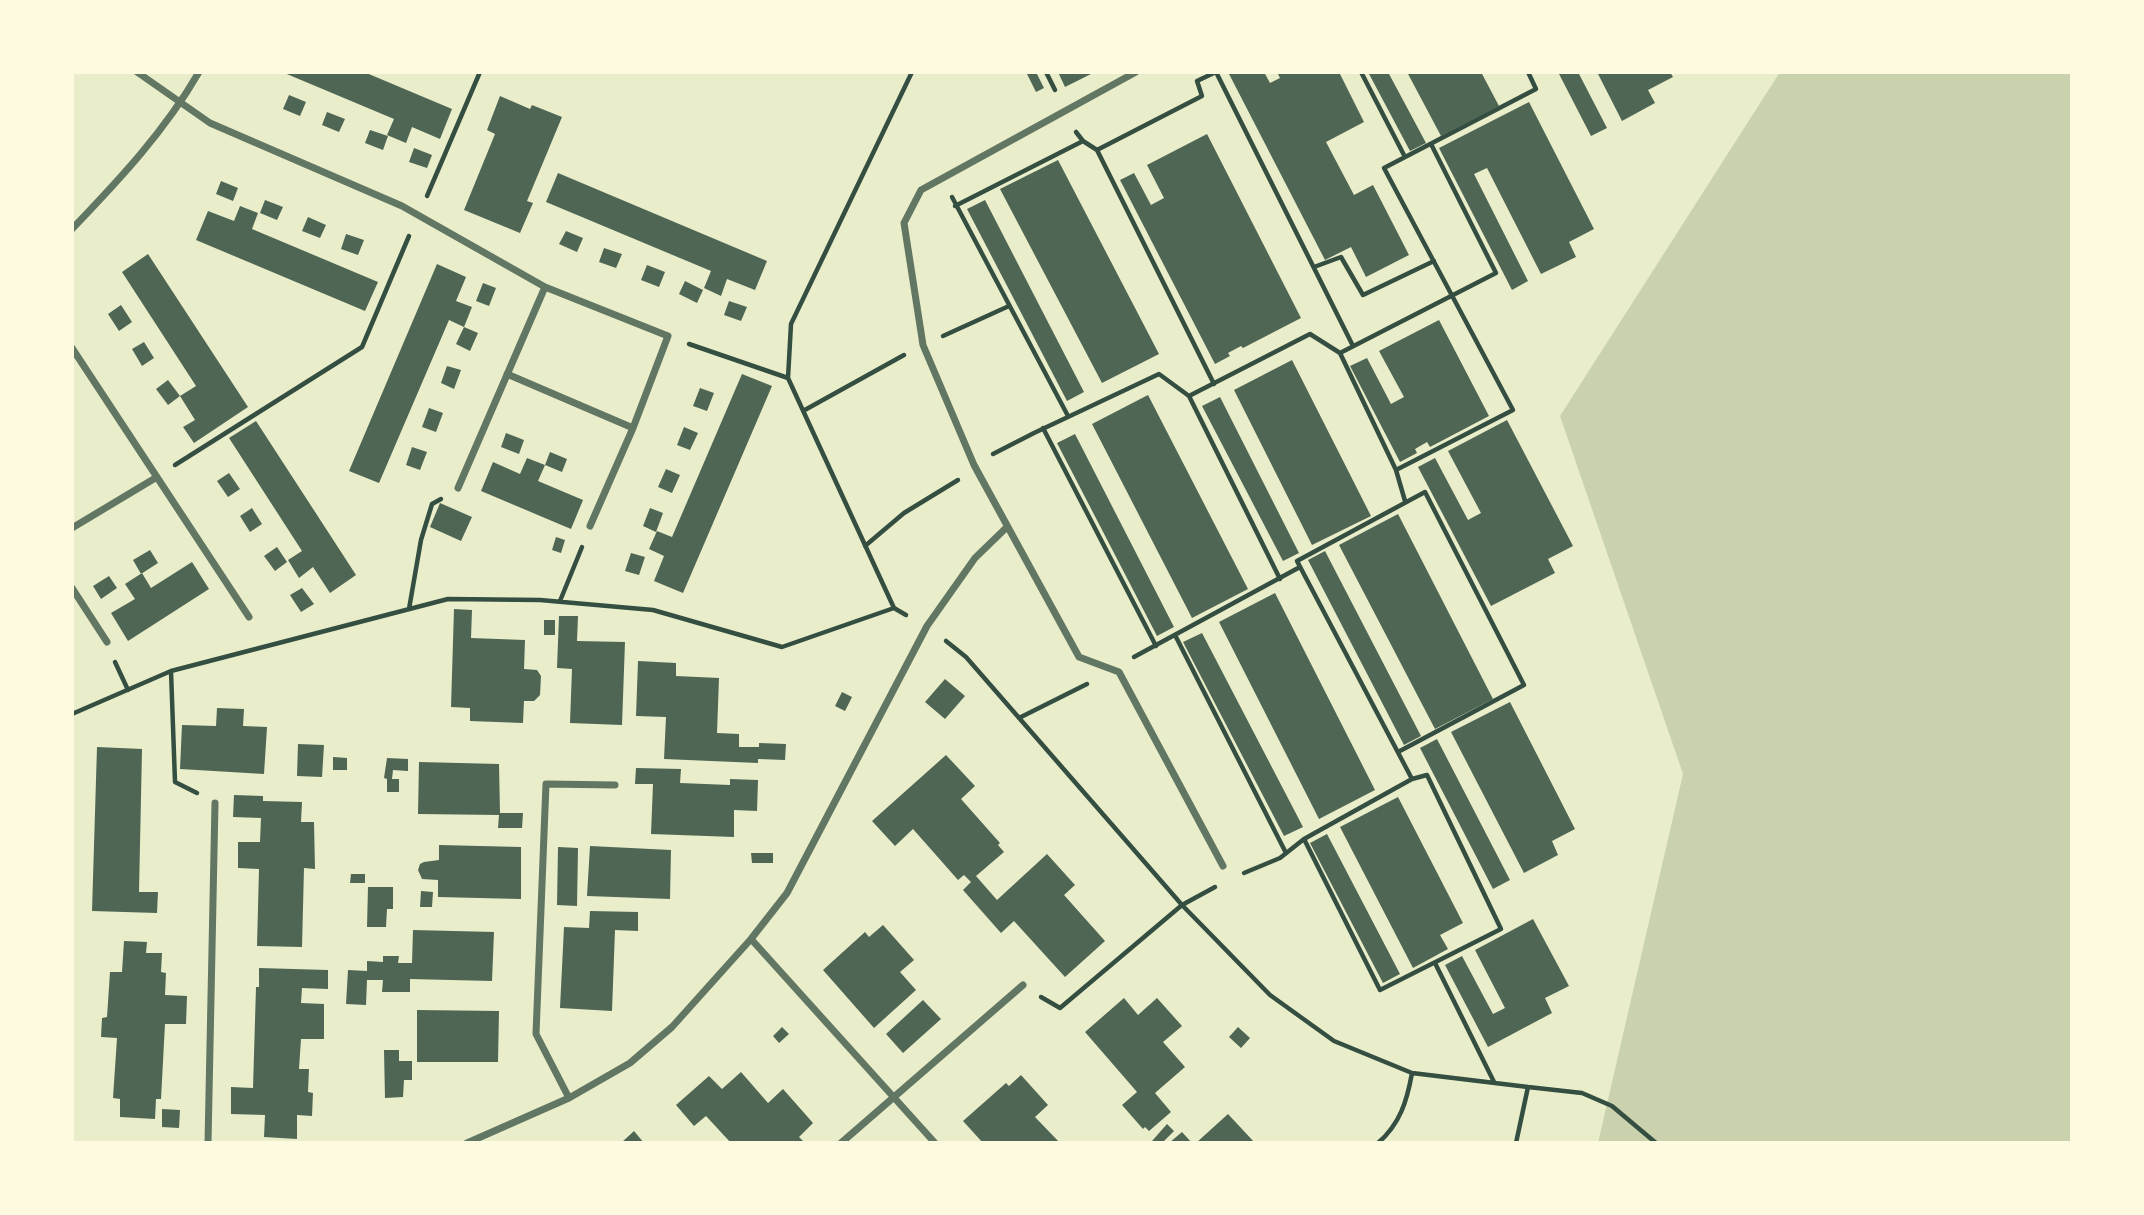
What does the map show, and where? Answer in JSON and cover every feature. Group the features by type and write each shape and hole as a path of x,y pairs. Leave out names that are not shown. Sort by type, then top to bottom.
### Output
{"street":[{"path":"137,72 210,123 402,206 545,287 668,336 633,428 590,526"},
{"path":"72,229 126,173 181,103 199,72"},
{"path":"1136,72 921,190 904,223 923,345 974,465 1079,657 1119,672 1223,866"},
{"path":"458,488 545,287"},
{"path":"72,348 249,617"},
{"path":"507,374 633,428"},
{"path":"72,528 157,477"},
{"path":"467,1143 569,1098 630,1063 672,1027 751,939 787,893 927,626 975,558 1007,527"},
{"path":"72,589 107,642"},
{"path":"569,1098 536,1034 546,784 615,785"},
{"path":"208,1143 215,803"},
{"path":"751,939 935,1143"},
{"path":"841,1143 1023,985"}],"path":[{"path":"912,72 791,324 788,378 894,608 927,626 966,657 1182,905 1270,995 1334,1041 1412,1073 1582,1093 1612,1106 1656,1143"},
{"path":"1097,150 1202,96 1197,81 1216,72 1353,346"},
{"path":"1361,72 1405,157"},
{"path":"1396,470 1513,410 1384,168 1536,89 1528,72"},
{"path":"157,477 362,347 478,73"},
{"path":"1065,109 1083,141 1097,150 1214,384"},
{"path":"955,206 1083,141"},
{"path":"1340,353 1496,273 1430,144"},
{"path":"944,177 955,206 1068,416"},
{"path":"1314,267 1340,257 1363,295 1434,261"},
{"path":"803,411 923,345 1009,306"},
{"path":"1189,396 1310,334 1340,353 1396,470 1405,501"},
{"path":"668,336 788,378"},
{"path":"865,546 904,513 958,480 974,465 1043,428 1159,374 1189,396 1280,579"},
{"path":"1043,428 1156,646"},
{"path":"410,609 421,540 432,504 458,488"},
{"path":"1398,752 1524,685 1425,492 1297,561 1412,779"},
{"path":"560,601 590,526"},
{"path":"1019,718 1113,670 1300,567"},
{"path":"72,714 171,671 447,599 560,601 653,610 782,647 894,608"},
{"path":"1175,635 1286,853"},
{"path":"171,671 175,782 215,803"},
{"path":"1233,877 1258,868 1286,853 1304,839 1412,779 1427,775 1501,929 1380,990 1304,839"},
{"path":"1023,985 1060,1008 1182,905 1217,885"},
{"path":"1435,963 1494,1082"},
{"path":"1378,1143 1390,1133 1405,1106 1412,1073"},
{"path":"1516,1143 1528,1087"}],"green space":[{"path":"1780,72 2072,72 2072,1143 1598,1143 1683,774 1560,416"}],"building":[{"path":"282,72 364,72 452,109 440,139 412,127 406,143 387,135 394,119"},
{"path":"1026,72 1036,72 1044,88 1036,92"},
{"path":"1058,72 1095,72 1065,87"},
{"path":"1228,72 1264,72 1270,83 1280,78 1277,72 1339,72 1364,122 1326,142 1354,195 1373,185 1409,255 1366,277 1351,247 1325,260"},
{"path":"1368,72 1388,72 1426,143 1410,151"},
{"path":"1407,72 1481,72 1499,106 1441,136"},
{"path":"1558,72 1578,72 1607,128 1591,136"},
{"path":"1597,72 1670,72 1673,77 1648,90 1655,103 1622,121"},
{"path":"289,95 306,102 300,116 283,109"},
{"path":"500,96 530,109 532,105 562,117 527,201 533,203 520,233 464,210 495,134 487,130"},
{"path":"1529,102 1594,229 1569,242 1576,257 1541,274 1487,168 1474,174 1528,281 1512,290 1439,148"},
{"path":"327,112 345,119 339,132 322,125"},
{"path":"370,130 388,136 383,150 365,143"},
{"path":"1207,134 1301,318 1243,348 1241,346 1215,364 1120,180 1134,173 1151,205 1164,198 1147,165"},
{"path":"414,148 432,155 427,168 409,162"},
{"path":"1058,160 1159,354 1102,383 1000,189"},
{"path":"558,173 767,261 755,290 727,279 721,296 704,288 711,271 546,202"},
{"path":"221,181 238,188 233,201 216,194"},
{"path":"265,200 283,207 277,220 260,213"},
{"path":"985,200 1084,392 1067,401 967,209"},
{"path":"240,206 258,213 252,229 378,282 365,311 196,240 208,211 234,221"},
{"path":"308,217 326,225 320,238 302,231"},
{"path":"566,231 583,238 577,252 559,244"},
{"path":"346,234 364,240 358,255 341,249"},
{"path":"604,248 622,254 616,268 599,262"},
{"path":"148,254 248,407 194,443 183,427 195,420 180,396 196,386 122,272"},
{"path":"437,264 466,277 456,301 472,307 464,327 449,320 379,483 349,471"},
{"path":"647,265 665,272 659,287 641,280"},
{"path":"685,281 703,290 697,303 679,294"},
{"path":"483,283 496,288 489,306 476,301"},
{"path":"729,301 747,307 741,321 724,315"},
{"path":"121,305 132,322 119,331 108,314"},
{"path":"1439,320 1489,416 1430,447 1427,442 1415,449 1417,453 1400,462 1350,366 1367,358 1391,404 1404,397 1379,351"},
{"path":"464,327 478,333 470,351 456,344"},
{"path":"144,342 154,358 142,366 132,349"},
{"path":"1292,360 1371,516 1312,545 1234,390"},
{"path":"447,366 461,370 454,389 441,383"},
{"path":"742,374 772,386 683,593 654,581 664,556 649,549 657,531 672,537"},
{"path":"168,380 180,396 168,405 156,389"},
{"path":"700,388 714,393 707,411 693,406"},
{"path":"1148,395 1248,589 1192,618 1092,424"},
{"path":"1220,397 1299,553 1283,561 1202,406"},
{"path":"429,408 443,413 436,432 422,427"},
{"path":"1507,420 1573,546 1548,559 1555,573 1491,606 1418,467 1435,458 1468,520 1481,513 1448,451"},
{"path":"256,421 356,575 330,593 313,567 299,578 288,560 302,551 229,438"},
{"path":"684,427 698,433 690,450 677,445"},
{"path":"506,433 524,440 519,454 501,447"},
{"path":"1075,434 1174,627 1157,636 1057,443"},
{"path":"412,447 427,452 420,470 406,465"},
{"path":"550,452 567,459 562,472 545,465"},
{"path":"527,458 545,465 538,481 583,500 571,529 481,491 493,462 520,474"},
{"path":"666,469 680,475 672,493 658,487"},
{"path":"229,473 240,489 228,497 217,481"},
{"path":"440,503 472,517 461,541 430,527"},
{"path":"252,508 262,524 250,532 240,516"},
{"path":"650,508 663,513 656,532 643,526"},
{"path":"1398,514 1493,699 1435,729 1339,545"},
{"path":"556,537 565,540 561,553 552,550"},
{"path":"277,547 287,562 275,571 264,556"},
{"path":"150,550 158,563 141,574 133,560"},
{"path":"1325,551 1421,736 1404,745 1308,560"},
{"path":"631,553 645,557 639,575 625,571"},
{"path":"192,562 209,589 128,641 111,613 135,599 125,584 142,573 151,588"},
{"path":"109,576 117,588 101,599 93,586"},
{"path":"302,588 314,604 301,612 290,595"},
{"path":"1275,593 1375,790 1319,819 1219,622"},
{"path":"454,609 472,610 471,638 525,640 524,669 537,670 541,676 540,695 534,701 524,701 523,723 470,721 470,708 451,707"},
{"path":"559,616 578,616 577,641 625,642 622,725 570,723 572,669 557,668"},
{"path":"544,620 555,620 555,635 544,635"},
{"path":"1202,633 1303,827 1284,836 1183,642"},
{"path":"638,661 676,663 676,676 719,678 717,733 739,734 739,747 759,747 759,743 786,744 785,760 758,759 758,763 664,759 666,717 636,716"},
{"path":"945,679 965,696 945,719 925,702"},
{"path":"842,692 852,697 845,711 835,706"},
{"path":"1510,702 1575,829 1552,841 1558,855 1524,873 1451,732"},
{"path":"217,708 244,709 243,726 267,727 264,774 180,769 182,725 216,726"},
{"path":"1437,739 1510,880 1493,889 1420,748"},
{"path":"298,744 324,745 322,777 297,776"},
{"path":"97,747 142,749 139,892 158,892 157,913 92,911"},
{"path":"946,755 975,786 961,799 1000,843 998,845 1004,852 976,876 997,900 1047,854 1075,885 1064,895 1105,941 1065,977 1014,921 1001,933 963,890 971,882 964,875 958,880 913,829 895,846 872,821"},
{"path":"333,757 347,758 347,770 333,770"},
{"path":"387,758 408,759 408,771 393,770 392,779 399,779 399,792 387,792 387,779 384,778"},
{"path":"419,762 499,764 500,813 523,813 522,828 498,828 499,815 418,814"},
{"path":"636,768 681,769 680,783 730,785 730,779 758,780 757,811 734,810 734,837 651,834 653,784 635,784"},
{"path":"234,795 263,796 263,801 302,802 301,822 314,822 315,869 304,868 302,947 257,946 259,869 238,868 238,842 260,842 261,818 233,817"},
{"path":"1398,797 1463,923 1440,935 1448,949 1413,968 1340,827"},
{"path":"1327,834 1400,974 1383,983 1310,843"},
{"path":"439,845 521,847 521,899 438,897 438,880 422,879 418,870 424,862 439,860"},
{"path":"590,846 671,850 670,899 587,896"},
{"path":"558,847 578,848 577,906 557,905"},
{"path":"751,853 773,853 773,863 752,863"},
{"path":"351,874 365,874 365,883 350,883"},
{"path":"368,887 393,887 393,909 387,909 386,927 367,927"},
{"path":"421,891 433,892 432,907 420,907"},
{"path":"590,911 638,912 638,931 615,930 612,1011 560,1008 564,927 589,928"},
{"path":"1533,919 1569,986 1545,998 1552,1013 1488,1047 1445,965 1462,956 1493,1014 1505,1008 1475,950"},
{"path":"883,925 914,960 900,972 916,990 874,1028 823,970 865,932 869,937"},
{"path":"413,930 494,932 492,981 410,979 410,992 382,992 383,980 367,980 366,1005 346,1004 348,970 367,971 367,961 383,962 383,956 399,956 398,963 412,963"},
{"path":"124,941 147,942 146,953 162,953 161,972 166,973 165,995 187,996 186,1024 165,1024 161,1099 156,1099 155,1119 120,1117 120,1099 113,1098 117,1038 101,1037 102,1018 107,1017 110,972 122,972"},
{"path":"259,968 328,970 328,989 302,988 301,1003 324,1004 324,1039 301,1039 299,1069 309,1069 308,1092 313,1093 312,1116 297,1115 297,1139 264,1137 265,1115 231,1114 231,1087 253,1088"},
{"path":"1124,998 1138,1015 1157,998 1182,1026 1163,1042 1185,1067 1155,1093 1171,1112 1149,1131 1145,1127 1143,1129 1122,1105 1137,1092 1085,1032"},
{"path":"923,1000 941,1019 903,1053 886,1034"},
{"path":"417,1010 499,1011 498,1062 417,1062"},
{"path":"782,1027 789,1034 779,1043 773,1036"},
{"path":"1238,1027 1250,1038 1241,1048 1229,1037"},
{"path":"384,1050 399,1050 399,1061 412,1061 412,1080 404,1080 403,1097 385,1098"},
{"path":"741,1072 768,1103 783,1089 813,1123 799,1137 803,1141 801,1143 731,1143 706,1116 694,1126 676,1105 709,1076 722,1089"},
{"path":"1021,1075 1048,1105 1035,1117 1060,1143 983,1143 963,1121 1006,1083 1009,1086"},
{"path":"162,1109 180,1110 179,1128 162,1127"},
{"path":"1228,1114 1255,1143 1196,1143"},
{"path":"1167,1124 1174,1131 1162,1143 1154,1143 1152,1141"},
{"path":"634,1131 644,1143 621,1143"},
{"path":"1182,1132 1192,1143 1169,1143"}]}
